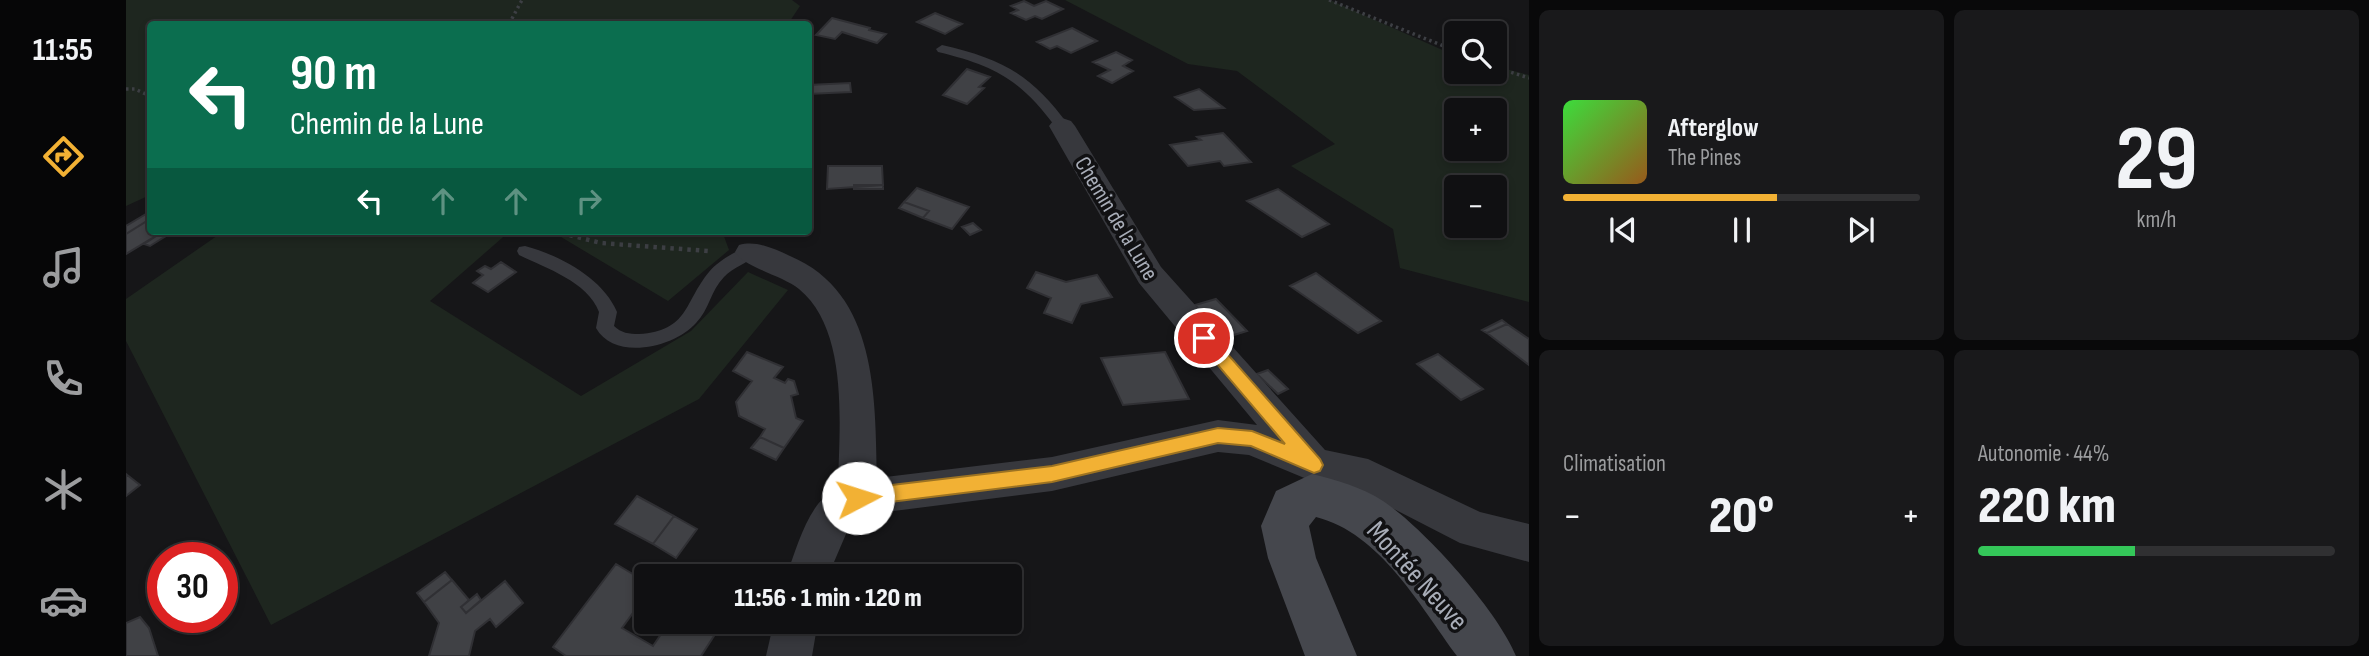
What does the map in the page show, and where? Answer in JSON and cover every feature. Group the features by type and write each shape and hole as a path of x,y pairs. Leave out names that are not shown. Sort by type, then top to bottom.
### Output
{"street":[{"name":"Chemin de la Lune","path":"1062,126 1150,275 1328,484"},
{"path":"750,252 790,268 814,283 828,300 844,330 853,361 858,498"},
{"path":"812,564 824,532 838,508 858,498 1052,474 1218,436 1252,439 1328,484 1368,476 1474,530 1529,543"},
{"name":"Montée Neuve","path":"1331,656 1292,558 1285,526 1292,506 1328,484 1402,548 1490,656"},
{"path":"789,656 793,634"}],"lane":[{"path":"942,48 980,56 1010,70 1039,93 1062,126"},
{"path":"525,251 576,276 602,298 608,312 605,328 611,337 625,342 657,336 684,325 702,303 712,279 728,264 750,252"}],"path":[{"path":"511,21 522,0"},
{"path":"1329,0 1444,46"},
{"path":"1507,71 1529,78"},
{"path":"126,89 135,89 147,95"},
{"path":"569,235 601,243 750,252"}],"shaded area":[{"path":"126,0 792,0 800,6 790,21 147,21 147,196 126,206"},
{"path":"1065,0 1330,0 1444,51 1444,84 1507,84 1507,69 1529,75 1529,302 1400,268 1393,229 1291,166 1335,144 1237,71 1188,64"},
{"path":"218,235 505,235 430,301 581,396 691,331 748,272 788,290 699,399 271,625 238,560 238,542 229,542 126,341 126,299"},
{"path":"558,235 723,235 729,250 668,301"}],"building":[{"path":"1024,1 1034,6 1046,1 1063,9 1042,19 1035,16 1026,20 1011,13 1018,10 1011,6"},
{"path":"935,13 962,24 945,34 917,22"},
{"path":"832,18 886,34 877,43 842,32 835,39 816,35"},
{"path":"1072,28 1097,41 1071,53 1057,46 1050,49 1037,42"},
{"path":"1116,52 1132,60 1123,66 1133,71 1112,83 1098,76 1110,70 1093,62"},
{"path":"967,69 990,77 979,87 984,88 967,104 943,95"},
{"path":"850,83 851,92 812,94 812,85"},
{"path":"1199,89 1224,108 1194,110 1175,97"},
{"path":"1223,133 1251,162 1224,166 1220,161 1188,166 1170,145 1201,140 1197,137"},
{"path":"828,166 882,166 883,185 827,189"},
{"path":"854,185 883,185 883,189 854,189"},
{"path":"917,188 969,207 952,229 923,218 929,211 904,202"},
{"path":"1278,189 1329,224 1302,237 1247,201"},
{"path":"904,202 929,211 923,218 899,208"},
{"path":"147,215 147,221 126,234 126,226"},
{"path":"147,221 147,235 157,235 126,254 126,234"},
{"path":"973,223 981,230 970,235 962,227"},
{"path":"158,235 168,235 150,246 144,244"},
{"path":"501,262 516,272 488,292 473,283 483,275 477,271 485,266 491,269"},
{"path":"1036,272 1066,282 1097,275 1112,297 1081,304 1072,323 1044,313 1051,298 1027,288"},
{"path":"1316,273 1381,321 1358,333 1290,286"},
{"path":"1216,299 1247,331 1224,338 1195,305"},
{"path":"1502,320 1507,324 1487,333 1482,330"},
{"path":"1507,324 1529,339 1529,365 1487,333"},
{"path":"747,352 783,367 774,378 785,383 788,379 794,381 798,394 791,396 796,418 803,421 784,448 760,437 765,429 739,416 736,402 752,381 733,371"},
{"path":"1165,352 1189,399 1123,405 1101,358"},
{"path":"1438,354 1483,389 1461,400 1417,364"},
{"path":"1268,370 1288,389 1278,394 1257,374"},
{"path":"760,437 784,448 776,460 751,448"},
{"path":"126,474 140,485 126,496"},
{"path":"637,496 674,516 653,544 615,524"},
{"path":"674,516 697,529 676,558 653,544"},
{"path":"616,564 634,575 634,612 622,628 653,646 661,634 715,634 701,656 566,656 553,647"},
{"path":"445,572 452,580 424,602 417,593"},
{"path":"452,580 469,600 461,607 466,613 505,581 523,603 496,627 490,619 475,631 469,656 429,656 439,623 424,602"},
{"path":"477,594 481,600 466,613 461,607"},
{"path":"140,617 147,626 147,633 151,633 158,656 126,656 126,623"}],"route":[{"path":"858,498 925,492 1052,474 1218,436 1252,439 1314,465 1204,338"}]}
